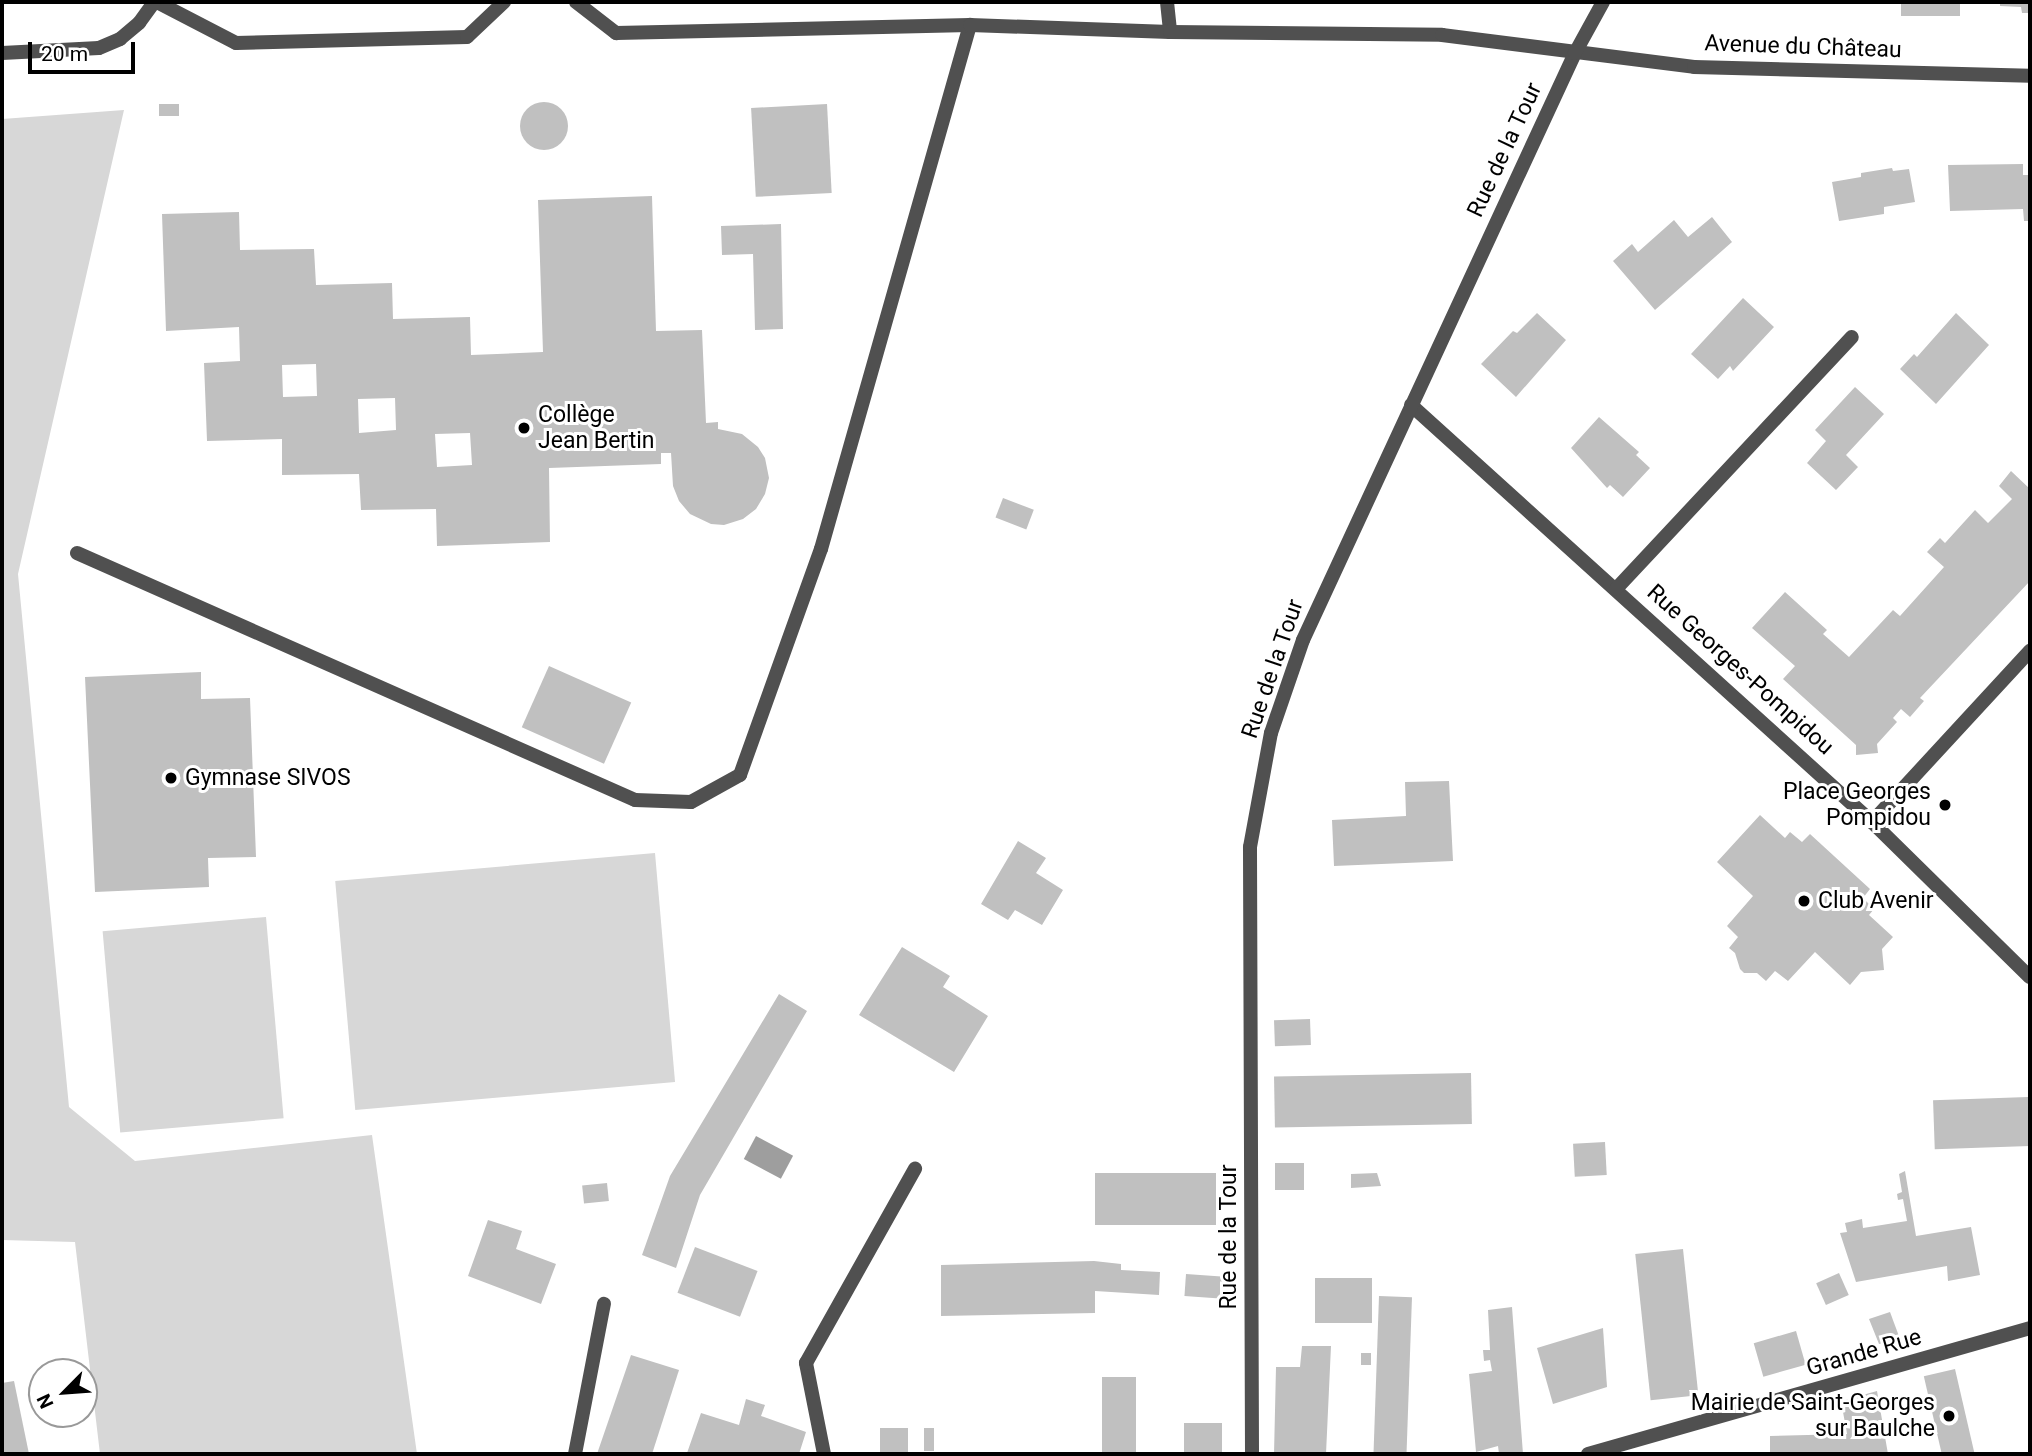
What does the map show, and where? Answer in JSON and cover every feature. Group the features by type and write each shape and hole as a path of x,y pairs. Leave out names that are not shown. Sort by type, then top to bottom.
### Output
{"street":[{"path":"2,53 99,48 120,39 139,23 155,2 236,43 467,37 504,2"},
{"name":"Avenue du Château","path":"576,2 616,33 970,25 1170,32 1456,35 1694,67 2030,76"},
{"path":"1167,2 1170,32"},
{"name":"Rue de la Tour","path":"1252,1454 1250,847 1271,733 1303,639 1575,53 1603,2"},
{"path":"77,553 635,800 691,802 740,775 821,550 970,25"},
{"path":"1616,589 1852,337"},
{"name":"Rue Georges-Pompidou","path":"1411,405 1872,822 2029,973"},
{"path":"1872,822 2030,652"},
{"path":"824,1454 806,1363 915,1169"},
{"path":"575,1454 604,1304"},
{"name":"Grande Rue","path":"1588,1454 2030,1328"}],"shaded area":[{"path":"124,110 18,574 69,1107 135,1161 372,1135 417,1454 100,1454 97,1428 98,1358 89,1358 75,1242 2,1240 2,119"},
{"path":"655,853 675,1082 355,1110 335,881"},
{"path":"266,917 284,1118 120,1133 103,931"},
{"path":"756,1136 793,1156 781,1179 744,1159"}],"building":[{"path":"1901,2 1960,2 1960,16 1901,16"},
{"path":"2000,2 2030,2 2030,13 2022,13 2021,7 2000,6"},
{"path":"544,102 561,109 568,126 561,143 544,150 527,143 520,126 527,109"},
{"path":"159,104 179,104 179,116 159,116"},
{"path":"827,104 832,193 756,197 751,108"},
{"path":"2023,164 2023,175 2030,175 2030,221 2024,221 2023,209 1950,211 1948,165"},
{"path":"1892,168 1893,171 1909,169 1915,202 1884,207 1884,214 1839,221 1832,182 1861,177 1861,173"},
{"path":"652,196 656,331 702,330 706,423 718,422 718,429 742,434 758,447 765,458 769,478 765,494 756,509 743,519 724,525 711,524 690,514 679,501 673,486 671,453 661,453 661,464 549,468 550,542 437,546 436,509 361,510 359,474 282,475 282,439 207,441 204,363 240,361 239,327 166,331 162,214 239,212 240,250 314,249 316,285 392,283 393,319 470,317 471,355 543,352 538,200","holes":["316,364 317,396 283,397 282,365","395,398 396,430 359,433 358,399","470,433 472,465 437,467 435,434"]},
{"path":"1712,217 1732,242 1655,310 1613,261 1632,244 1638,252 1674,220 1688,237"},
{"path":"781,224 783,329 755,330 753,254 722,255 721,226"},
{"path":"1743,298 1774,327 1733,371 1730,366 1718,379 1691,354"},
{"path":"1537,313 1566,340 1516,397 1481,364 1513,331 1517,333"},
{"path":"1956,313 1989,345 1936,404 1900,369 1914,354 1917,357"},
{"path":"1855,387 1884,414 1846,455 1858,467 1836,490 1807,463 1826,441 1815,430"},
{"path":"1599,417 1639,452 1636,455 1650,468 1623,497 1610,485 1607,488 1571,448"},
{"path":"2011,471 2030,489 2030,581 1920,698 1924,701 1910,717 1901,709 1893,718 1897,722 1877,744 1878,753 1856,755 1856,745 1783,679 1795,666 1752,628 1785,592 1827,630 1823,634 1849,657 1893,610 1900,616 1944,567 1927,552 1940,538 1945,543 1975,510 1988,523 2012,499 1999,486"},
{"path":"1003,498 1034,510 1026,529 995,518"},
{"path":"549,666 631,703 604,764 522,727"},
{"name":"Gymnase SIVOS","path":"201,672 201,699 250,698 256,857 208,858 209,887 95,892 85,677"},
{"path":"1449,781 1453,861 1334,866 1332,820 1406,816 1405,782"},
{"name":"Club Avenir","path":"1760,815 1785,838 1790,832 1802,842 1810,834 1870,889 1863,898 1874,909 1869,915 1893,937 1882,949 1884,970 1861,972 1850,985 1815,952 1788,981 1775,971 1766,981 1757,973 1744,973 1740,969 1735,953 1729,948 1738,937 1727,926 1753,896 1717,862"},
{"path":"1018,841 1046,858 1036,873 1063,890 1042,925 1015,910 1008,920 981,904"},
{"path":"902,947 950,976 943,987 988,1016 954,1072 859,1015"},
{"path":"779,994 807,1011 700,1195 676,1268 642,1255 670,1176"},
{"path":"1310,1019 1311,1045 1275,1046 1274,1020"},
{"path":"1471,1073 1472,1124 1275,1127 1274,1076"},
{"path":"2028,1097 2030,1146 1935,1149 1933,1100"},
{"path":"1605,1142 1607,1175 1575,1177 1573,1144"},
{"path":"1275,1163 1304,1163 1304,1190 1275,1190"},
{"path":"1905,1171 1916,1236 1971,1227 1980,1275 1948,1281 1947,1266 1856,1282 1840,1233 1847,1232 1845,1223 1862,1219 1863,1228 1907,1221 1903,1199 1898,1200 1897,1194 1902,1192 1899,1174"},
{"path":"1095,1173 1216,1173 1216,1225 1095,1225"},
{"path":"1377,1173 1381,1186 1351,1188 1351,1174"},
{"path":"607,1183 609,1201 584,1204 582,1186"},
{"path":"488,1220 522,1231 516,1249 556,1264 541,1304 468,1276"},
{"path":"695,1247 758,1271 740,1317 677,1293"},
{"path":"1683,1249 1698,1395 1651,1400 1635,1254"},
{"path":"1094,1261 1121,1264 1121,1270 1160,1272 1159,1295 1095,1291 1095,1313 941,1316 941,1265"},
{"path":"1839,1273 1849,1295 1826,1305 1816,1283"},
{"path":"1186,1274 1232,1277 1230,1299 1184,1296"},
{"path":"1315,1278 1372,1278 1372,1323 1315,1323"},
{"path":"1379,1296 1412,1297 1407,1454 1373,1454"},
{"path":"1512,1307 1523,1454 1499,1454 1498,1446 1476,1452 1469,1374 1492,1371 1490,1360 1484,1361 1483,1350 1490,1350 1488,1310"},
{"path":"1890,1312 1900,1339 1879,1344 1869,1319"},
{"path":"1603,1328 1607,1387 1553,1404 1537,1348"},
{"path":"1796,1331 1806,1365 1763,1377 1754,1343"},
{"path":"1302,1346 1331,1346 1326,1454 1274,1454 1276,1367 1300,1367"},
{"path":"1361,1353 1371,1353 1371,1365 1361,1365"},
{"path":"631,1355 679,1370 652,1454 597,1454"},
{"name":"Mairie de Saint-Georges sur Baulche","path":"1955,1369 1975,1454 1942,1454 1924,1376"},
{"path":"1102,1377 1136,1377 1136,1454 1102,1454"},
{"path":"14,1381 29,1454 2,1454 2,1383"},
{"path":"1877,1391 1888,1454 1770,1454 1770,1436 1847,1434 1841,1401"},
{"path":"746,1399 765,1405 761,1416 806,1432 799,1454 687,1453 701,1413 739,1425"},
{"path":"1184,1423 1222,1423 1222,1454 1184,1454"},
{"path":"880,1428 908,1428 908,1454 880,1454"},
{"path":"924,1428 934,1428 934,1451 924,1451"}],"place":[{"name":"Collège Jean Bertin","path":"524,428"},
{"name":"Gymnase SIVOS","path":"171,778"},
{"name":"Place Georges Pompidou","path":"1945,805"},
{"name":"Club Avenir","path":"1804,901"},
{"name":"Mairie de Saint-Georges sur Baulche","path":"1949,1416"}]}
